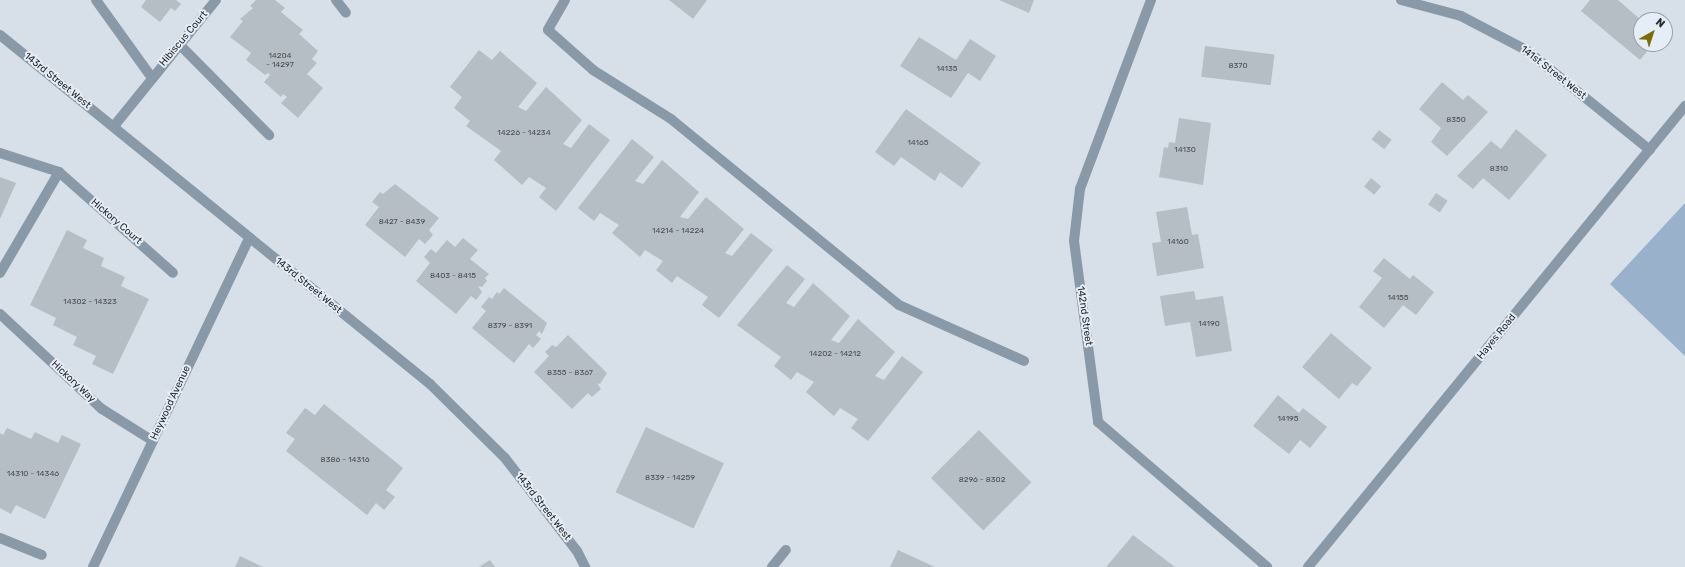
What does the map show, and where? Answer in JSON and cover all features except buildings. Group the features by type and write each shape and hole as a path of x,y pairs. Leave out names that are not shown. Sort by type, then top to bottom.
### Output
{"street":[{"name":"Hibiscus Court","path":"96,0 152,78"},
{"name":"Hibiscus Court","path":"114,126 216,0"},
{"path":"336,0 346,13"},
{"path":"565,0 548,30 593,70 671,119 899,305 1024,361"},
{"name":"142nd Street","path":"1151,0 1080,189 1074,241 1098,422 1267,567"},
{"name":"141st Street West","path":"1401,0 1461,16 1526,50 1650,150"},
{"name":"143rd Street West","path":"0,35 430,384 505,458 576,550 585,567"},
{"path":"180,45 268,135"},
{"name":"Hayes Road","path":"1308,567 1685,106"},
{"name":"Hickory Court","path":"0,153 59,172 173,273"},
{"path":"0,273 59,172"},
{"name":"Heywood Avenue","path":"94,567 249,238"},
{"name":"Hickory Way","path":"0,314 102,409 153,441"},
{"path":"0,538 42,555"},
{"path":"772,567 786,550"}],"shaded area":[{"path":"1685,203 1685,356 1610,284"}]}
